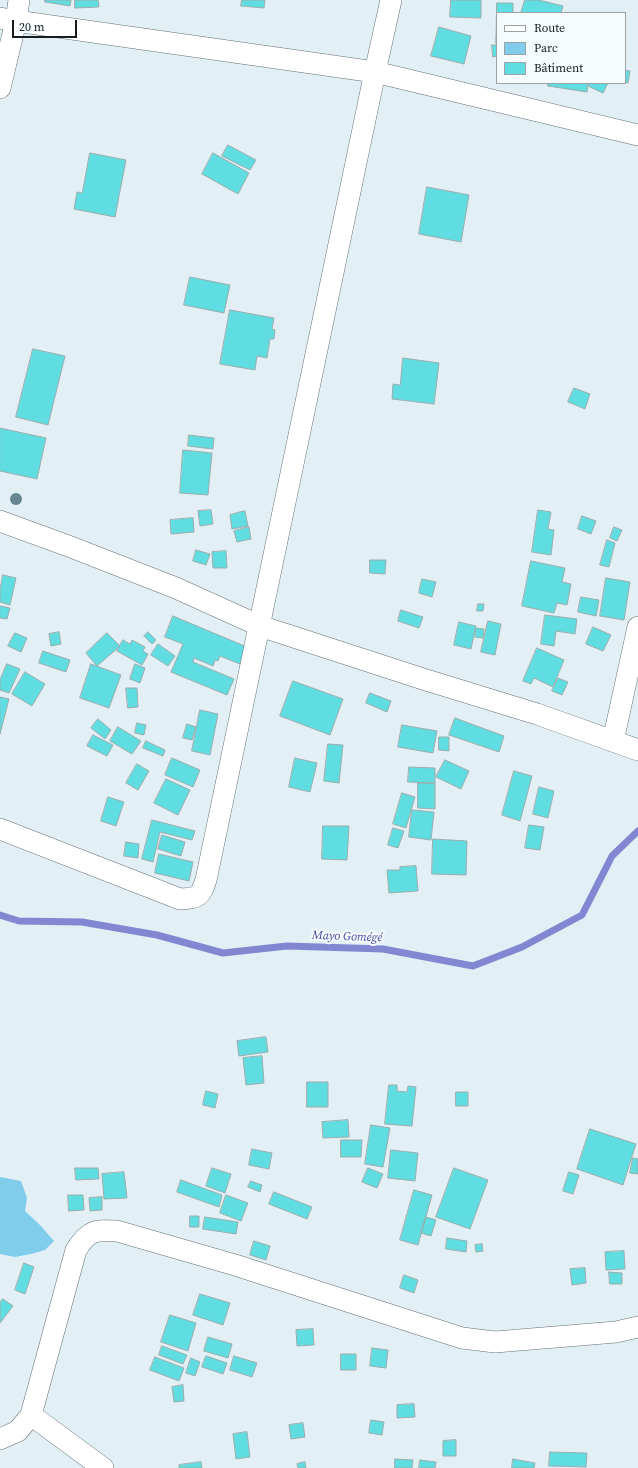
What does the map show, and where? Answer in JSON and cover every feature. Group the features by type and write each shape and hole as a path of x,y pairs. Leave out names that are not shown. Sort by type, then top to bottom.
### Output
{"street":[{"path":"0,88 8,19 20,0"},
{"path":"0,829 180,899 194,898 202,893 208,872 391,0"},
{"path":"8,19 375,72 638,135"},
{"path":"0,522 71,547 176,588 260,626 537,714 638,750"},
{"path":"613,741 638,627"},
{"path":"0,1439 18,1430 31,1415 76,1250 84,1238 98,1230 117,1231 235,1265 462,1338 495,1342 616,1332 638,1327"},
{"path":"31,1415 103,1468"}],"green space":[{"path":"0,1177 21,1181 27,1198 25,1211 54,1241 45,1250 15,1257 0,1254"}],"building":[{"path":"45,0 71,0 70,6 45,2"},
{"path":"75,0 98,0 99,7 75,8"},
{"path":"242,0 265,0 264,8 241,6"},
{"path":"451,0 481,0 481,18 450,17"},
{"path":"525,0 539,0 563,6 561,12 521,12"},
{"path":"497,3 513,3 513,12 497,12"},
{"path":"439,27 471,36 464,64 431,56"},
{"path":"492,45 496,45 496,56 493,57"},
{"path":"626,70 630,71 628,83 626,82"},
{"path":"548,84 588,84 587,92 548,86"},
{"path":"589,84 608,84 603,93 588,86"},
{"path":"228,145 256,160 250,170 222,156"},
{"path":"90,153 126,160 115,217 74,209 77,192 82,193"},
{"path":"213,153 249,173 238,194 202,174"},
{"path":"427,187 469,195 461,242 419,234"},
{"path":"190,277 230,285 224,313 184,305"},
{"path":"230,310 274,318 272,329 275,330 274,339 270,339 267,358 257,356 255,370 220,364"},
{"path":"33,349 65,356 48,425 16,417"},
{"path":"403,358 439,363 434,404 392,399 393,384 400,385"},
{"path":"574,388 590,394 585,409 568,402"},
{"path":"0,428 46,438 37,479 0,471"},
{"path":"189,435 214,438 213,449 188,446"},
{"path":"183,450 212,453 208,495 180,493"},
{"path":"211,510 213,524 200,526 198,511"},
{"path":"538,510 551,512 548,529 554,530 551,555 532,552"},
{"path":"245,511 248,526 232,529 230,515"},
{"path":"582,516 596,521 591,534 578,529"},
{"path":"193,518 194,532 171,534 170,520"},
{"path":"249,527 251,539 237,542 234,531"},
{"path":"614,527 622,530 617,541 610,538"},
{"path":"607,540 615,543 609,567 600,565"},
{"path":"196,550 210,554 206,565 193,561"},
{"path":"226,551 227,568 213,568 212,552"},
{"path":"370,560 386,560 385,574 370,573"},
{"path":"531,561 565,568 562,582 571,584 567,605 557,603 554,613 522,606"},
{"path":"3,575 16,578 10,605 0,602 0,590"},
{"path":"606,578 630,582 624,620 600,616"},
{"path":"422,579 436,582 432,597 419,593"},
{"path":"581,597 599,600 596,616 578,612"},
{"path":"478,604 484,604 483,611 477,611"},
{"path":"0,606 10,608 7,619 0,618"},
{"path":"401,610 423,617 419,628 398,621"},
{"path":"545,615 577,619 575,634 556,631 554,646 541,644"},
{"path":"173,616 247,647 240,664 220,656 218,661 215,660 213,666 194,658 193,662 234,679 227,695 171,672 183,644 165,637"},
{"path":"488,621 501,624 495,655 481,652"},
{"path":"459,622 476,626 471,649 454,645"},
{"path":"593,627 611,635 603,651 586,644"},
{"path":"476,628 484,629 483,638 475,637"},
{"path":"59,632 61,644 51,646 49,634"},
{"path":"148,632 156,640 152,644 144,636"},
{"path":"15,633 27,638 21,652 8,646"},
{"path":"107,633 120,646 97,666 86,653"},
{"path":"123,640 130,644 132,640 145,647 143,651 148,654 142,665 117,651"},
{"path":"158,644 175,656 168,666 151,655"},
{"path":"537,648 564,660 553,687 534,678 531,684 523,681"},
{"path":"43,651 70,660 66,672 39,663"},
{"path":"7,664 20,669 9,693 0,690 0,680"},
{"path":"91,664 121,675 109,708 80,698"},
{"path":"135,664 145,668 140,683 130,679"},
{"path":"25,672 45,684 32,706 12,694"},
{"path":"558,678 568,682 562,695 552,691"},
{"path":"293,681 343,699 330,735 280,716"},
{"path":"126,688 137,688 138,707 128,708"},
{"path":"370,693 391,701 387,712 366,703"},
{"path":"0,697 9,699 0,734"},
{"path":"200,710 218,714 210,755 192,751"},
{"path":"455,718 504,736 499,752 449,735"},
{"path":"98,719 111,730 105,739 91,728"},
{"path":"137,723 146,725 144,735 135,733"},
{"path":"187,724 196,727 192,740 183,738"},
{"path":"402,725 437,731 433,753 398,747"},
{"path":"118,727 141,741 132,754 110,741"},
{"path":"93,735 113,745 107,756 87,746"},
{"path":"439,737 449,737 449,751 439,750"},
{"path":"146,741 165,750 163,756 143,748"},
{"path":"328,744 343,745 339,783 324,781"},
{"path":"172,758 200,770 193,787 165,775"},
{"path":"295,758 317,763 310,792 289,787"},
{"path":"445,760 469,771 461,789 436,777"},
{"path":"137,764 149,771 138,790 126,783"},
{"path":"409,767 435,768 435,783 408,782"},
{"path":"514,771 532,776 520,821 502,815"},
{"path":"166,779 190,790 178,815 154,803"},
{"path":"418,783 435,783 435,809 418,808"},
{"path":"539,787 554,791 548,818 533,814"},
{"path":"402,793 415,797 406,828 393,824"},
{"path":"108,797 124,802 116,826 101,821"},
{"path":"412,810 434,812 431,840 409,837"},
{"path":"152,820 195,831 192,840 160,832 153,862 142,859"},
{"path":"529,825 544,827 540,850 525,848"},
{"path":"323,826 349,826 347,860 322,859"},
{"path":"393,828 404,831 398,848 388,845"},
{"path":"162,835 185,842 181,856 158,849"},
{"path":"433,839 467,841 466,875 432,874"},
{"path":"126,842 139,844 138,858 124,856"},
{"path":"159,854 193,862 189,881 155,873"},
{"path":"416,866 418,891 389,893 387,870 400,870 400,867"},
{"path":"266,1037 268,1052 239,1056 237,1041"},
{"path":"262,1056 264,1083 246,1085 243,1058"},
{"path":"307,1082 328,1082 328,1107 307,1107"},
{"path":"389,1085 397,1085 397,1091 407,1092 408,1086 416,1087 412,1126 385,1124"},
{"path":"206,1091 218,1094 215,1108 203,1105"},
{"path":"456,1092 468,1092 468,1106 456,1106"},
{"path":"348,1120 349,1137 323,1138 322,1122"},
{"path":"371,1125 390,1128 383,1167 365,1164"},
{"path":"590,1129 636,1144 623,1185 577,1169"},
{"path":"341,1140 362,1140 361,1157 341,1157"},
{"path":"252,1149 272,1153 269,1169 249,1165"},
{"path":"391,1150 418,1153 415,1181 388,1178"},
{"path":"633,1158 638,1159 638,1174 630,1173"},
{"path":"75,1168 98,1168 99,1179 76,1180"},
{"path":"212,1168 231,1174 225,1193 206,1186"},
{"path":"368,1168 383,1174 377,1188 362,1182"},
{"path":"454,1168 488,1180 470,1229 436,1217"},
{"path":"124,1172 127,1198 104,1199 102,1174"},
{"path":"569,1172 579,1175 573,1194 563,1191"},
{"path":"181,1180 222,1195 219,1207 177,1192"},
{"path":"251,1181 262,1185 260,1192 248,1187"},
{"path":"414,1190 432,1195 418,1245 400,1240"},
{"path":"274,1192 312,1207 307,1219 269,1204"},
{"path":"68,1195 83,1195 84,1210 69,1211"},
{"path":"226,1195 248,1203 241,1221 220,1213"},
{"path":"102,1197 102,1210 90,1211 89,1198"},
{"path":"190,1216 199,1216 199,1227 190,1227"},
{"path":"205,1217 238,1222 236,1234 203,1229"},
{"path":"426,1217 436,1220 431,1236 421,1233"},
{"path":"447,1238 467,1241 466,1252 446,1249"},
{"path":"254,1241 270,1246 266,1260 250,1255"},
{"path":"482,1244 483,1251 476,1252 475,1245"},
{"path":"624,1251 625,1269 606,1270 605,1252"},
{"path":"24,1263 34,1267 25,1294 15,1290"},
{"path":"585,1268 586,1283 572,1285 570,1269"},
{"path":"609,1272 622,1273 622,1284 610,1284"},
{"path":"404,1275 418,1280 414,1293 400,1288"},
{"path":"200,1294 230,1303 223,1325 193,1315"},
{"path":"3,1299 13,1306 0,1323 0,1302"},
{"path":"170,1315 196,1323 188,1351 161,1342"},
{"path":"313,1329 314,1345 297,1346 296,1330"},
{"path":"208,1337 232,1344 228,1358 204,1351"},
{"path":"162,1346 187,1355 183,1364 159,1355"},
{"path":"372,1348 388,1350 386,1368 370,1366"},
{"path":"341,1354 356,1354 356,1370 341,1370"},
{"path":"206,1356 227,1363 223,1374 202,1367"},
{"path":"234,1356 257,1363 252,1377 230,1370"},
{"path":"155,1357 184,1368 179,1381 150,1370"},
{"path":"191,1358 200,1362 195,1376 186,1373"},
{"path":"183,1385 184,1401 174,1402 172,1387"},
{"path":"414,1404 415,1417 397,1418 397,1405"},
{"path":"371,1420 384,1422 382,1435 369,1433"},
{"path":"303,1423 305,1437 291,1439 289,1425"},
{"path":"247,1432 250,1457 236,1459 233,1434"},
{"path":"456,1440 456,1456 443,1456 443,1441"},
{"path":"550,1452 587,1453 586,1467 549,1466"},
{"path":"395,1459 413,1460 412,1468 395,1468"},
{"path":"513,1459 535,1463 534,1468 512,1468"},
{"path":"420,1460 436,1462 435,1468 419,1468"},
{"path":"201,1462 202,1468 179,1468 179,1465"},
{"path":"305,1462 306,1468 298,1468 297,1464"}],"waterway":[{"name":"Mayo Gomégé","path":"0,915 19,921 82,922 157,935 223,953 287,946 383,949 473,966 522,947 582,915 612,856 638,831"}]}
